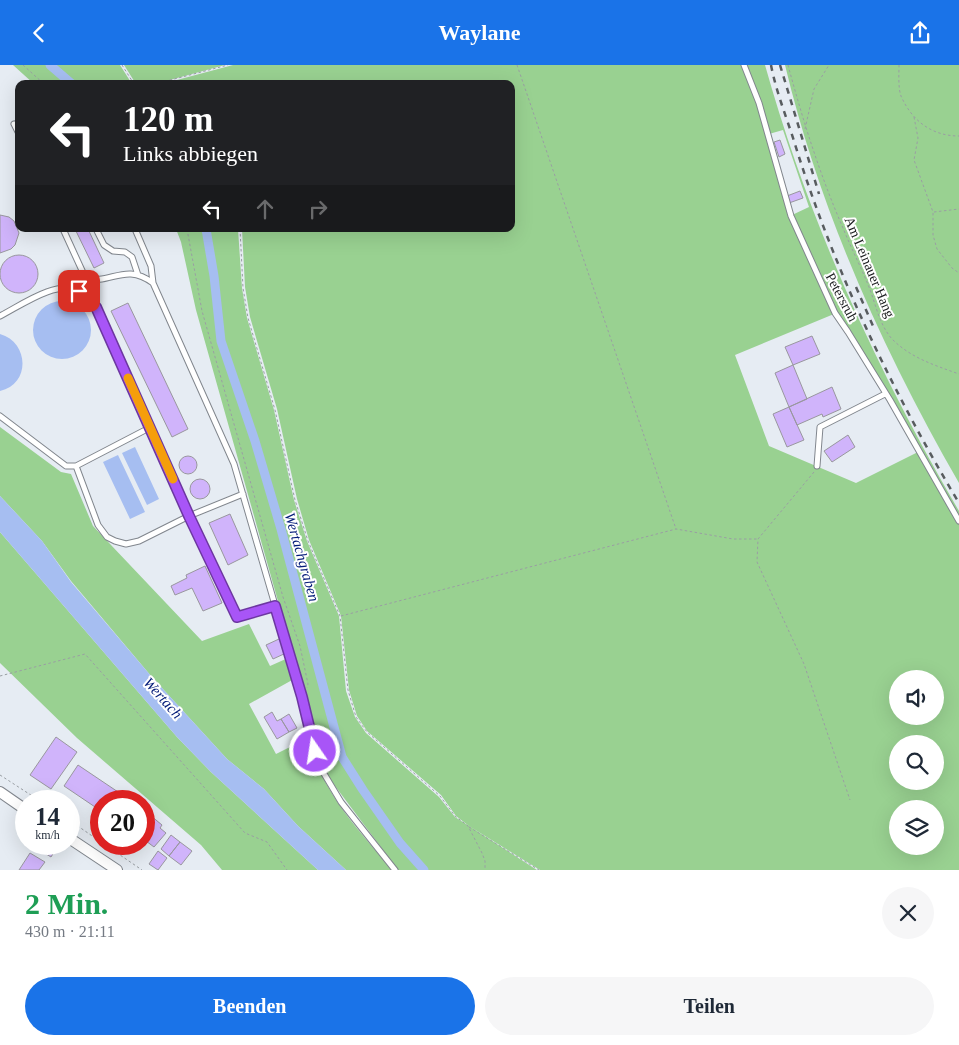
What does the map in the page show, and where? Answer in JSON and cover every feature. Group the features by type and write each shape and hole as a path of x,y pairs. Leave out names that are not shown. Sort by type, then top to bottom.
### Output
{"street":[{"path":"0,792 15,802"},
{"path":"80,845 117,870"}],"lane":[{"name":"Petersruh","path":"744,65 759,103 779,180 794,223 835,313 903,423 959,521"},
{"path":"64,232 85,277 94,281 126,273 145,277 152,283"},
{"path":"98,232 104,245 113,251 125,252 132,257 138,275"},
{"path":"136,232 151,266 152,283 225,441 243,494 302,697 315,751 327,780 340,802 395,870"},
{"path":"0,315 56,288 70,288 79,291 96,307 189,516 237,617 275,606"},
{"path":"817,466 820,427 885,394"},
{"path":"0,416 66,466 76,466 151,427"},
{"path":"76,466 98,525 108,537 126,544 139,541 189,516 243,494"}],"path":[{"path":"23,65 40,80"},
{"path":"122,65 131,80"},
{"path":"171,80 228,65"},
{"path":"517,65 676,529"},
{"name":"Am Leinauer Hang","path":"788,65 805,130 842,227 870,289 875,311 891,337 906,352 924,362 959,374"},
{"path":"805,130 814,89 829,65"},
{"path":"899,65 900,95 914,117 926,129 946,136 959,136"},
{"path":"914,117 918,138 914,160 933,212 933,235 937,249 952,268 959,273"},
{"path":"933,212 959,209"},
{"path":"188,232 202,311 283,597 300,645 308,684 302,697"},
{"path":"240,232 243,288 248,317 275,410 295,500 308,541 340,616 348,691 356,717 367,732 440,796 456,816 468,826 539,870"},
{"path":"817,466 812,477 758,539 757,562 804,664 850,800"},
{"path":"340,616 676,529 733,539 758,539"},
{"path":"0,676 85,654 245,833 267,842 287,870"},
{"path":"0,775 23,790"},
{"path":"468,826 485,861 485,870"},
{"path":"120,855 142,870"}],"green space":[{"path":"13,65 120,65 129,80 30,80"},
{"path":"124,65 225,65 170,80 133,80"},
{"path":"233,65 742,65 753,88 789,216 834,314 735,355 769,446 856,483 918,452 959,524 959,870 540,870 456,816 441,795 367,731 357,716 349,690 341,616 309,540 297,499 277,409 250,317 245,287 242,232 515,232 515,80 177,80"},
{"path":"746,65 765,65 802,181 824,238 873,350 900,404 959,511 959,519 836,312 792,215 809,207 783,130 769,134 755,87"},
{"path":"785,65 959,65 959,483 905,383 857,280 816,174 799,120"},
{"path":"177,232 238,232 242,288 247,318 274,410 294,500 307,541 339,616 346,691 355,717 366,733 439,797 455,817 537,870 398,870 329,778 317,751 305,697 196,310"},
{"path":"0,427 61,472 71,474 93,526 202,641 249,624 270,666 288,658 294,679 249,704 276,754 310,737 314,756 331,791 354,824 392,870 346,870 298,826 264,789 227,759 151,676 71,581 42,541 0,496"},
{"path":"0,532 177,737 211,772 318,870 222,870 201,845 155,805 155,790 137,790 77,738 0,663"}],"water":[{"path":"62,301 73,303 86,314 91,330 89,341 78,354 62,359 51,357 38,346 33,330 35,319 46,306"},
{"path":"0,334 10,338 17,345 22,363 21,372 17,380 10,387 0,391"},
{"path":"135,447 159,499 147,505 122,453"},
{"path":"118,455 145,512 130,519 103,462"},
{"name":"Wertach","path":"0,496 42,541 71,582 151,676 227,759 264,789 298,826 346,870 318,870 211,772 177,737 0,532"}],"building":[{"path":"780,140 785,154 779,157 774,142"},
{"path":"800,191 803,198 789,203 787,196"},
{"path":"0,215 9,217 14,221 15,232 19,233 15,245 11,249 0,253"},
{"path":"76,232 89,232 104,263 94,268"},
{"path":"19,255 33,260 38,274 33,288 19,293 5,288 0,274 5,260"},
{"path":"128,303 188,429 172,437 111,311"},
{"path":"812,336 820,354 793,365 785,347"},
{"path":"793,365 807,399 789,407 775,373"},
{"path":"832,387 841,409 823,417 822,414 797,425 789,407"},
{"path":"789,407 804,440 787,447 773,414"},
{"path":"848,435 855,447 832,462 824,451"},
{"path":"184,456 192,456 197,461 195,472 184,474 179,469 179,461"},
{"path":"200,479 207,482 210,489 207,496 200,499 193,496 190,489 193,482"},
{"path":"230,514 248,555 228,565 209,523"},
{"path":"205,566 222,603 203,611 192,588 175,595 171,586 187,578 186,575"},
{"path":"279,639 286,653 273,659 266,645"},
{"path":"272,712 277,721 281,719 289,732 277,739 264,717"},
{"path":"289,714 297,728 289,732 281,719"},
{"path":"56,737 77,752 51,789 30,775"},
{"path":"78,765 115,790 90,790 90,804 80,797 80,790 70,790 64,786"},
{"path":"155,819 162,825 160,828 166,833 155,846"},
{"path":"171,835 180,842 169,856 161,849"},
{"path":"180,842 192,851 181,865 169,856"},
{"path":"158,851 167,858 158,870 149,864"},
{"path":"29,855 33,855 45,862 39,870 19,870"}],"waterway":[{"name":"Wertachgraben","path":"50,65 67,80"},
{"name":"Wertachgraben","path":"207,232 214,276 221,341 255,441 281,529 342,757 400,843 424,870"}],"railway":[{"path":"771,65 778,94 809,188 845,281 887,372 959,503"},
{"path":"780,65 819,194"},
{"path":"856,287 873,326"}],"slow traffic":[{"path":"128,378 173,479"}],"route":[{"path":"79,291 96,307 189,516 237,617 275,606 302,697 315,751"}]}
